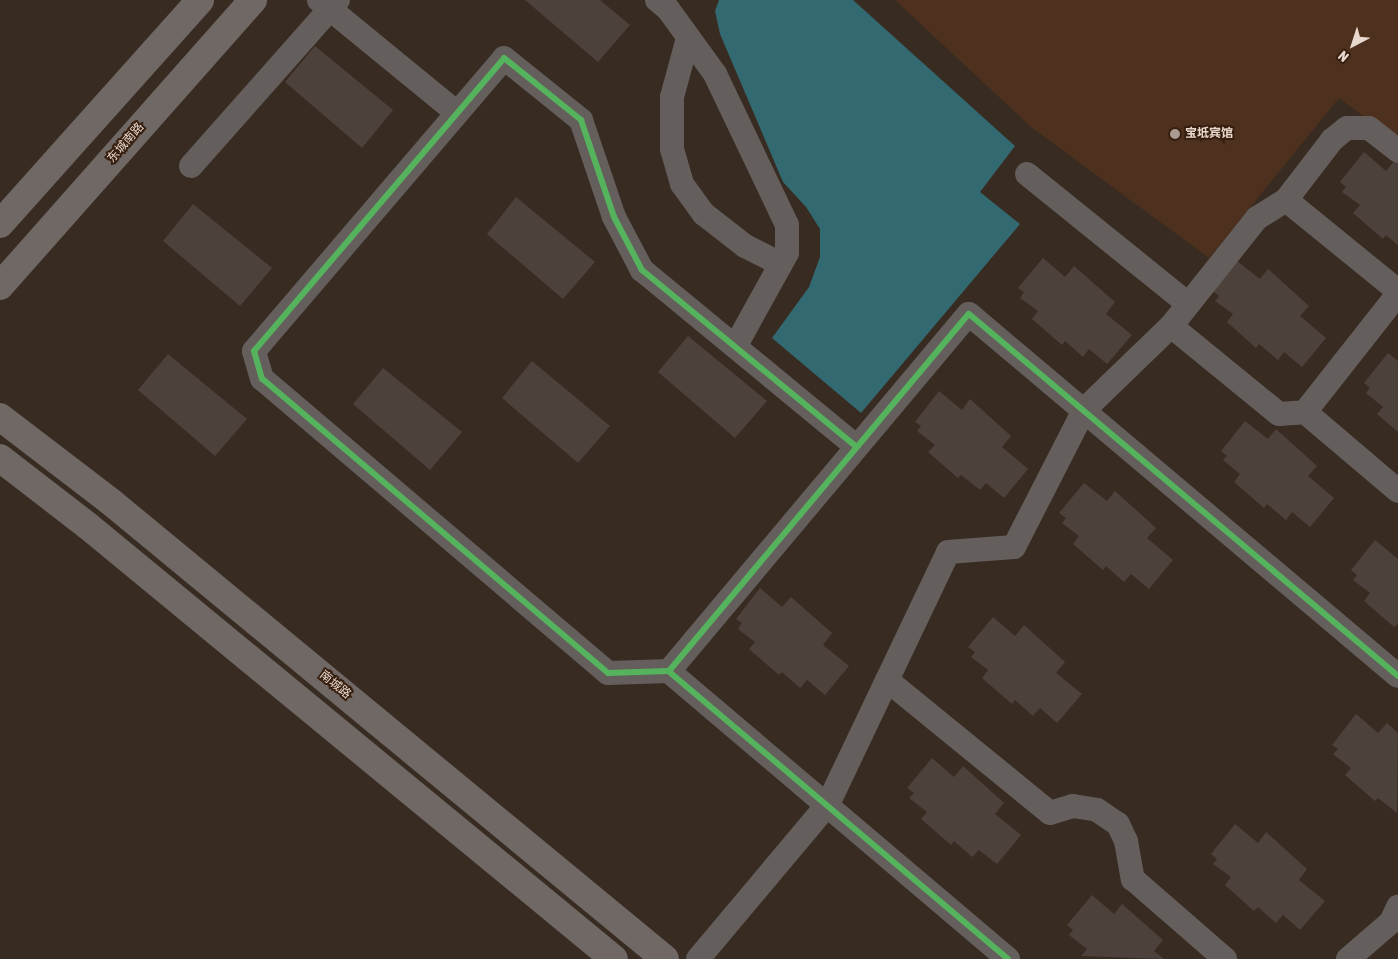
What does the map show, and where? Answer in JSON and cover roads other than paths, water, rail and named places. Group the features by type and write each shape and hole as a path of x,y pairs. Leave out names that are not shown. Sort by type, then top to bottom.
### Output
{"main road":[{"path":"0,224 200,0"},
{"name":"东城南路","path":"0,286 253,0"},
{"path":"0,304 18,281 32,250"},
{"path":"0,397 64,447 111,502"},
{"name":"南城路","path":"0,417 111,502 665,959"},
{"path":"0,434 59,477 111,502"},
{"path":"0,458 88,526 614,959"}],"street":[{"path":"657,0 715,74 787,225 787,253 735,347"},
{"path":"191,166 329,3 457,113"},
{"path":"688,38 672,97 672,149 682,184 704,214 744,246 781,264"},
{"path":"857,447 642,270 614,217 581,120 504,58 254,351 262,379 608,673 669,671 828,804 1008,959"},
{"path":"698,959 828,804 948,552 1014,547 1084,410 1171,326 1257,218 1286,200 1332,140 1347,128 1369,128 1398,151"},
{"path":"1027,174 1188,304"},
{"path":"1286,200 1398,293 1304,412"},
{"path":"669,671 969,314 1398,676"},
{"path":"1171,326 1279,414 1304,412 1398,491"},
{"path":"887,680 1050,813 1074,806 1097,810 1118,824 1126,841 1132,879 1225,959"},
{"path":"1348,959 1391,922 1398,907"}],"water":[{"path":"719,0 853,0 1015,146 980,192 1020,224 861,413 772,338 809,287 820,257 820,229 806,207 783,182 720,34 715,11"}],"place":[{"name":"宝坻宾馆","path":"1175,134"}]}
